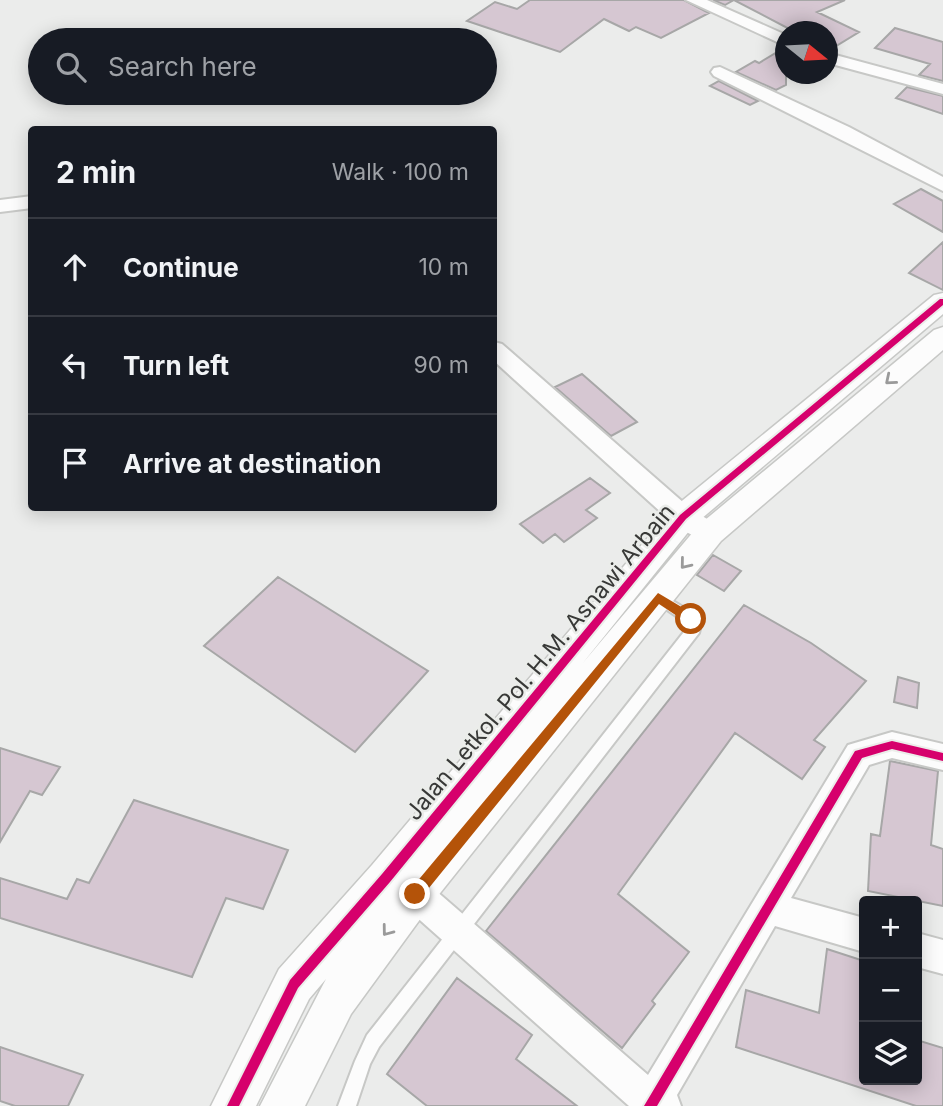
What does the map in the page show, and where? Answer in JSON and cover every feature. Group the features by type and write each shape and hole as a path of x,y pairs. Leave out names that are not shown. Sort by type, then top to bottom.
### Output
{"street":[{"path":"694,0 775,36"},
{"path":"838,61 943,89"},
{"path":"720,72 832,126 943,185"},
{"path":"0,206 28,202"},
{"name":"Jalan Letkol. Pol. H.M. Asnawi Arbain","path":"282,1106 336,999 401,886 697,525 943,301"},
{"name":"Jalan Letkol. Pol. H.M. Asnawi Arbain","path":"233,1106 294,985 401,886 658,597 697,525 943,336"},
{"path":"497,352 697,525"},
{"path":"401,886 655,1105 859,754 892,746 943,758"},
{"path":"770,908 859,934"},
{"path":"922,951 943,957"}],"lane":[{"path":"347,1106 373,1041 694,629 691,619 658,597"}],"building":[{"path":"530,0 684,0 709,13 661,38 636,27 629,31 604,19 560,52 497,31 497,28 467,21 495,2 517,9"},
{"path":"713,0 734,0 725,5"},
{"path":"734,0 845,0 817,12 836,21 775,22"},
{"path":"838,22 859,32 838,45"},
{"path":"895,28 943,42 943,81 919,75 930,64 875,48"},
{"path":"775,53 775,84 786,85 776,90 736,72 755,61 759,63"},
{"path":"719,81 758,101 750,105 710,86"},
{"path":"907,87 943,96 943,114 896,98"},
{"path":"921,189 943,201 943,232 894,204"},
{"path":"943,242 943,290 909,273"},
{"path":"582,374 637,422 611,436 555,387"},
{"path":"590,478 610,493 586,510 597,518 564,542 555,534 543,543 520,524"},
{"path":"713,555 741,571 724,591 697,575"},
{"path":"278,577 428,671 355,752 204,646"},
{"path":"744,605 811,643 866,681 814,740 825,747 802,779 735,733 618,894 689,952 652,1001 655,1004 622,1048 486,931"},
{"path":"898,677 919,683 917,708 894,702"},
{"path":"0,748 60,767 42,795 30,791 0,842"},
{"path":"890,761 938,771 931,845 943,849 943,906 922,902 922,896 893,896 868,891 871,834 880,836"},
{"path":"134,800 288,850 263,909 226,898 192,977 0,918 0,878 67,899 77,879 89,883"},
{"path":"827,949 859,959 859,1085 922,1085 922,1042 943,1048 943,1106 916,1106 736,1047 746,990 819,1013"},
{"path":"457,978 532,1035 516,1059 577,1106 427,1106 387,1074"},
{"path":"0,1047 83,1075 68,1106 15,1106 0,1101"}],"cycle path":[{"path":"233,1106 294,984 386,878 683,517 943,301"},
{"path":"650,1106 859,754 892,745 943,757"}],"route":[{"path":"415,894 658,597 691,619"}]}
